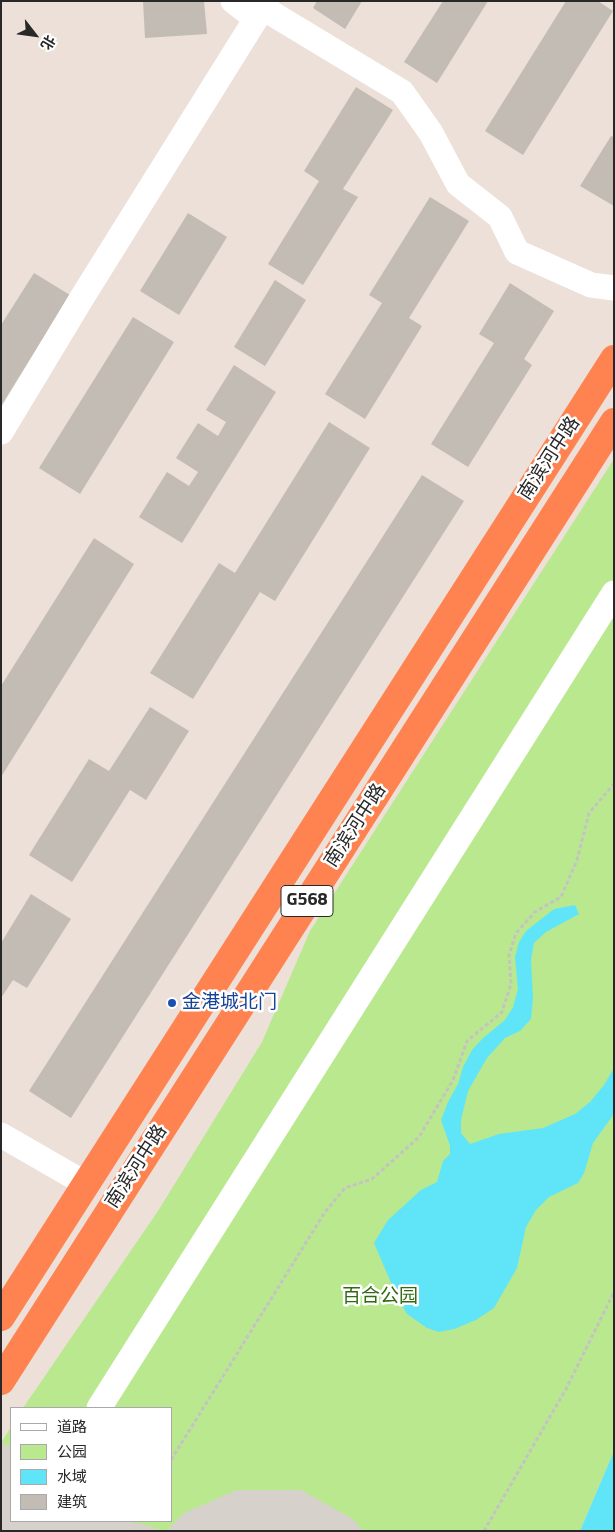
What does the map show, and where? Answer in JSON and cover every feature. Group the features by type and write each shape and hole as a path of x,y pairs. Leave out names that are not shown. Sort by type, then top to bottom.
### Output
{"highway":[{"name":"南滨河中路","path":"1,1317 614,359"},
{"name":"南滨河中路","path":"1,1381 614,422"}],"street":[{"path":"233,1 262,10 402,92 431,132 458,184 500,217 517,252 591,285 614,288"},
{"path":"1,432 83,296 262,10"},
{"path":"100,1407 614,593"},
{"path":"1,1135 86,1184"}],"path":[{"path":"172,1458 325,1212 345,1188 372,1179 418,1137 453,1080 467,1041 502,1012 511,984 509,955 516,933 535,912 561,897 576,860 589,813 614,784"},
{"path":"484,1531 566,1388 614,1292"}],"green space":[{"name":"百合公园","path":"614,459 614,1451 580,1531 1,1531 1,1443 10,1429 10,1522 172,1522 172,1407 24,1407 158,1211 262,1042 310,931"}],"shaded area":[{"path":"1,1441 10,1447 10,1522 134,1522 165,1531 1,1531"},
{"path":"237,1490 301,1490 353,1519 363,1531 166,1531 184,1513"}],"water":[{"path":"575,905 579,914 546,932 534,943 531,960 533,998 531,1019 520,1031 505,1038 487,1058 468,1091 461,1120 461,1133 470,1144 499,1134 543,1128 575,1114 590,1102 604,1085 614,1068 614,1114 593,1143 584,1173 578,1183 549,1197 536,1210 526,1227 517,1268 494,1308 476,1320 454,1329 439,1332 427,1328 407,1314 398,1299 374,1243 388,1220 421,1190 437,1182 443,1161 450,1154 450,1146 441,1120 472,1050 505,1020 513,1007 518,989 515,957 519,942 526,931 554,909"},
{"path":"614,1451 614,1531 580,1531"}],"building":[{"path":"143,1 204,1 207,34 145,38"},
{"path":"317,1 362,1 345,29 313,8"},
{"path":"443,1 488,1 437,83 404,62"},
{"path":"566,1 598,1 613,11 523,155 485,131"},
{"path":"356,87 393,110 343,189 358,197 303,285 268,264 319,181 304,171"},
{"path":"611,136 614,137 614,206 580,186"},
{"path":"430,197 469,221 409,318 422,326 365,419 325,394 382,303 369,295"},
{"path":"188,213 227,237 179,315 140,291"},
{"path":"34,273 70,295 1,406 1,325"},
{"path":"275,280 306,300 265,366 234,347"},
{"path":"510,283 554,311 524,359 532,365 468,467 431,444 494,343 479,334"},
{"path":"133,317 174,342 80,494 39,468"},
{"path":"234,365 276,392 182,543 139,517 167,472 189,486 198,472 176,458 198,423 218,436 226,422 206,410"},
{"path":"329,422 370,448 275,601 260,592 193,699 150,673 219,563 235,573"},
{"path":"422,475 464,501 71,1118 29,1091"},
{"path":"94,538 134,564 1,777 1,686"},
{"path":"150,707 189,731 146,800 130,790 72,882 29,855 89,759 109,771"},
{"path":"31,894 71,919 27,988 13,980 1,998 1,943"}],"place":[{"name":"金港城北门","path":"172,1003"}]}
